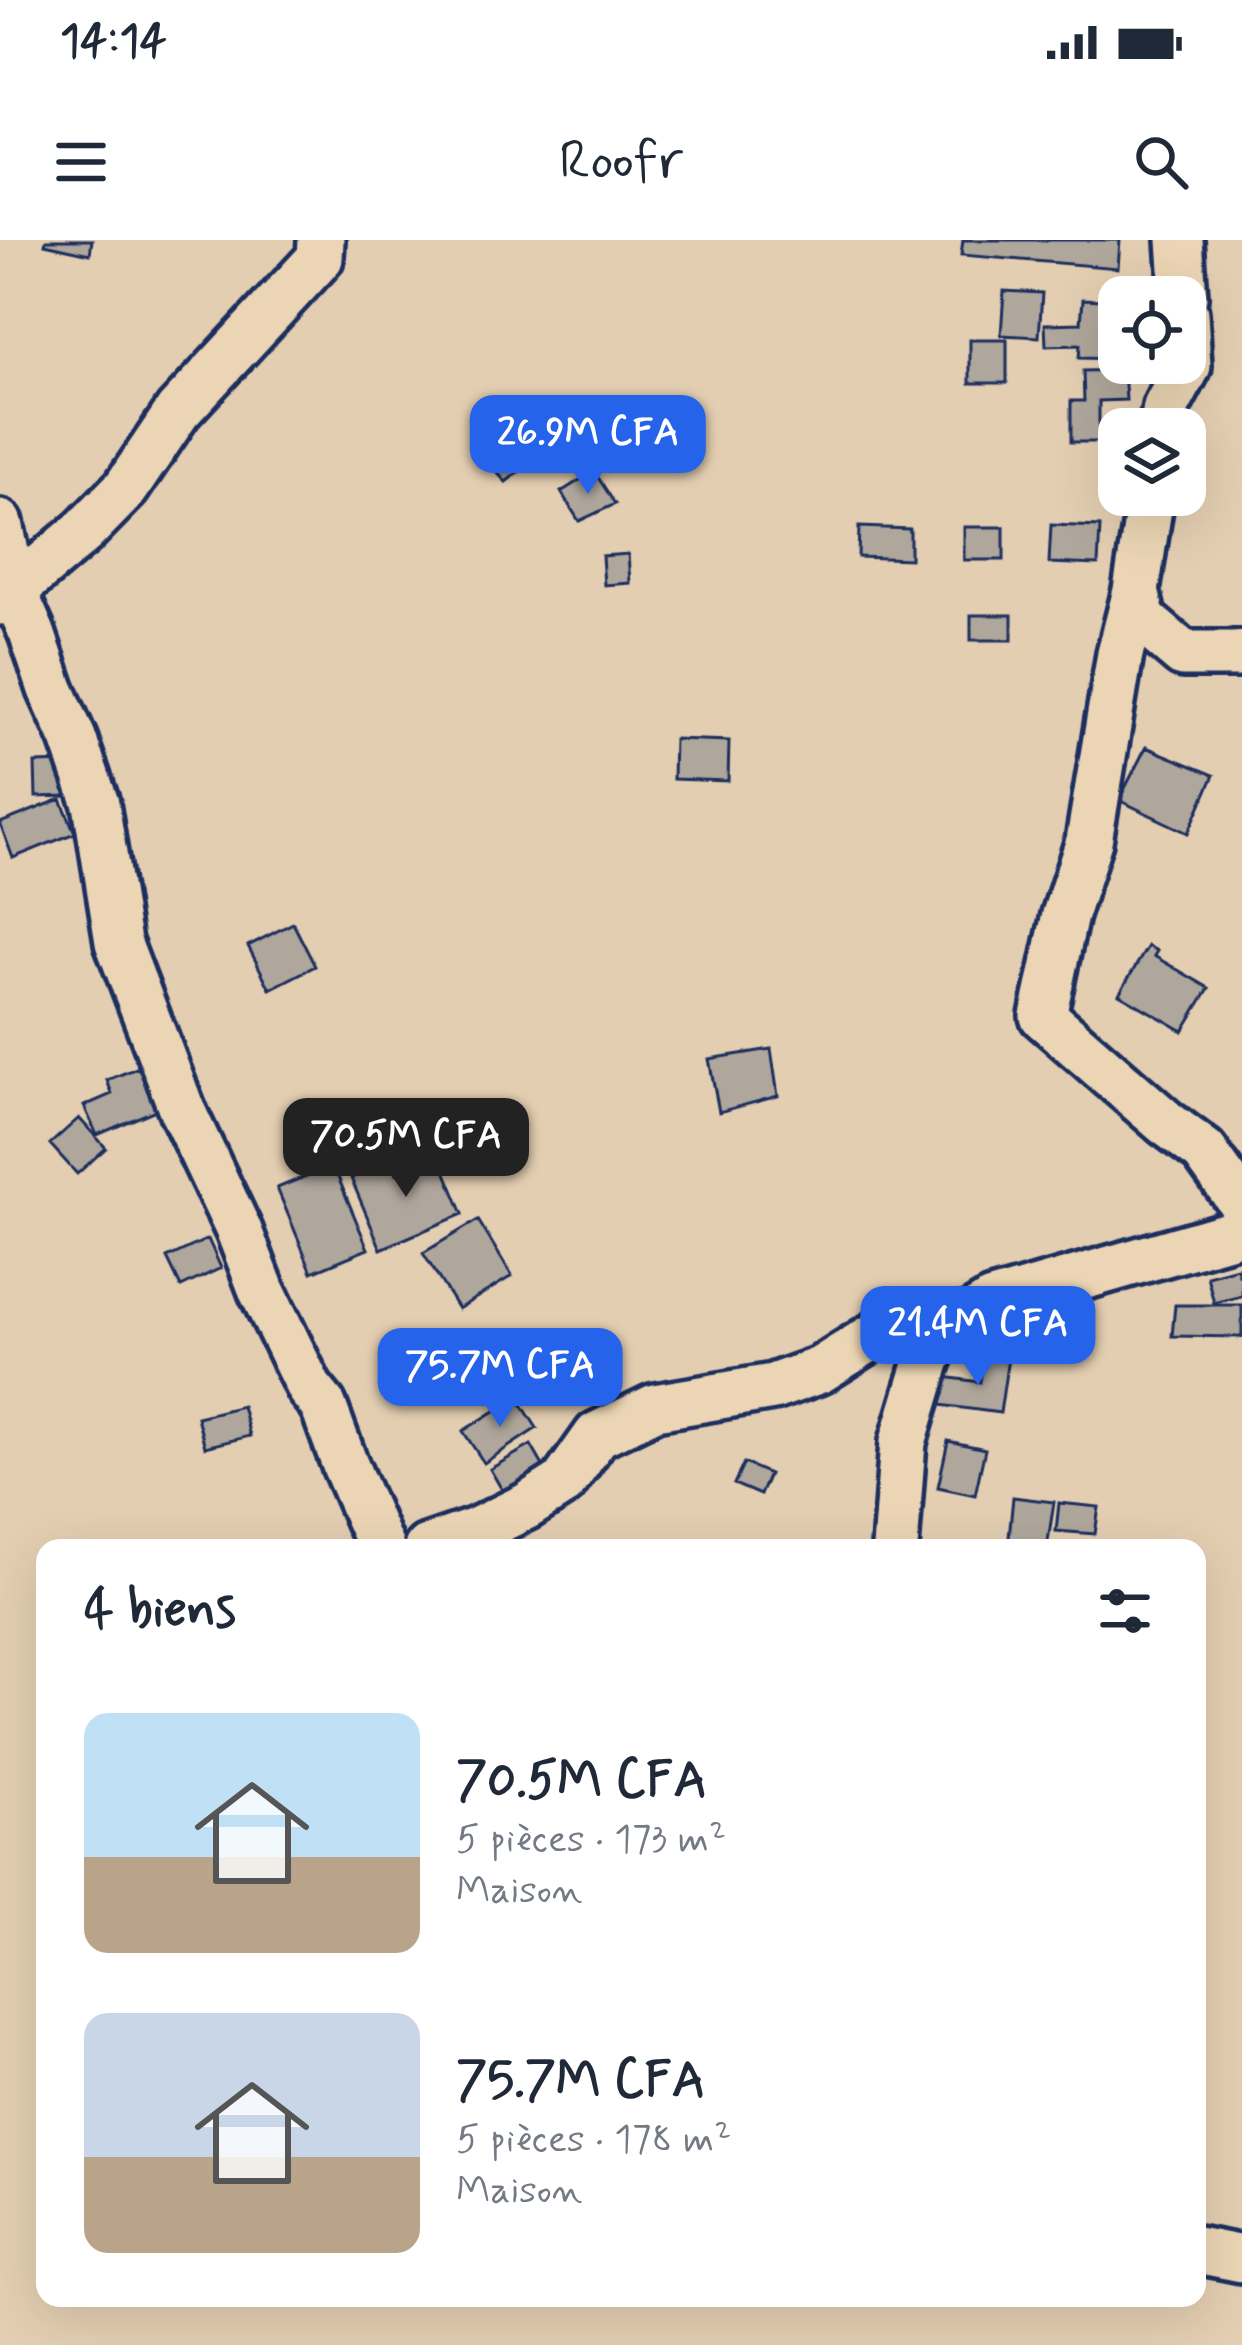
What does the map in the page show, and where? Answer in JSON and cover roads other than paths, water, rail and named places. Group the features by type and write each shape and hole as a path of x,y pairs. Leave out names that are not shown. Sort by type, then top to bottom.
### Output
{"street":[{"path":"1180,240 1183,276"},
{"path":"7,597 126,488 178,411 320,258 325,242"},
{"path":"1148,516 1089,841 1065,915 1043,1016 1204,1151 1242,1204"},
{"path":"0,523 7,597 32,633 96,804 118,942 182,1110 262,1291 309,1388 323,1405 378,1539"},
{"path":"1136,591 1144,620 1183,654 1242,654"},
{"path":"896,1539 903,1442 927,1362 935,1343 948,1330 992,1303 1242,1231"},
{"path":"453,1539 526,1507 563,1483 597,1435 655,1407 773,1387 820,1370 887,1328 948,1330"},
{"path":"1206,2252 1242,2259"}]}
